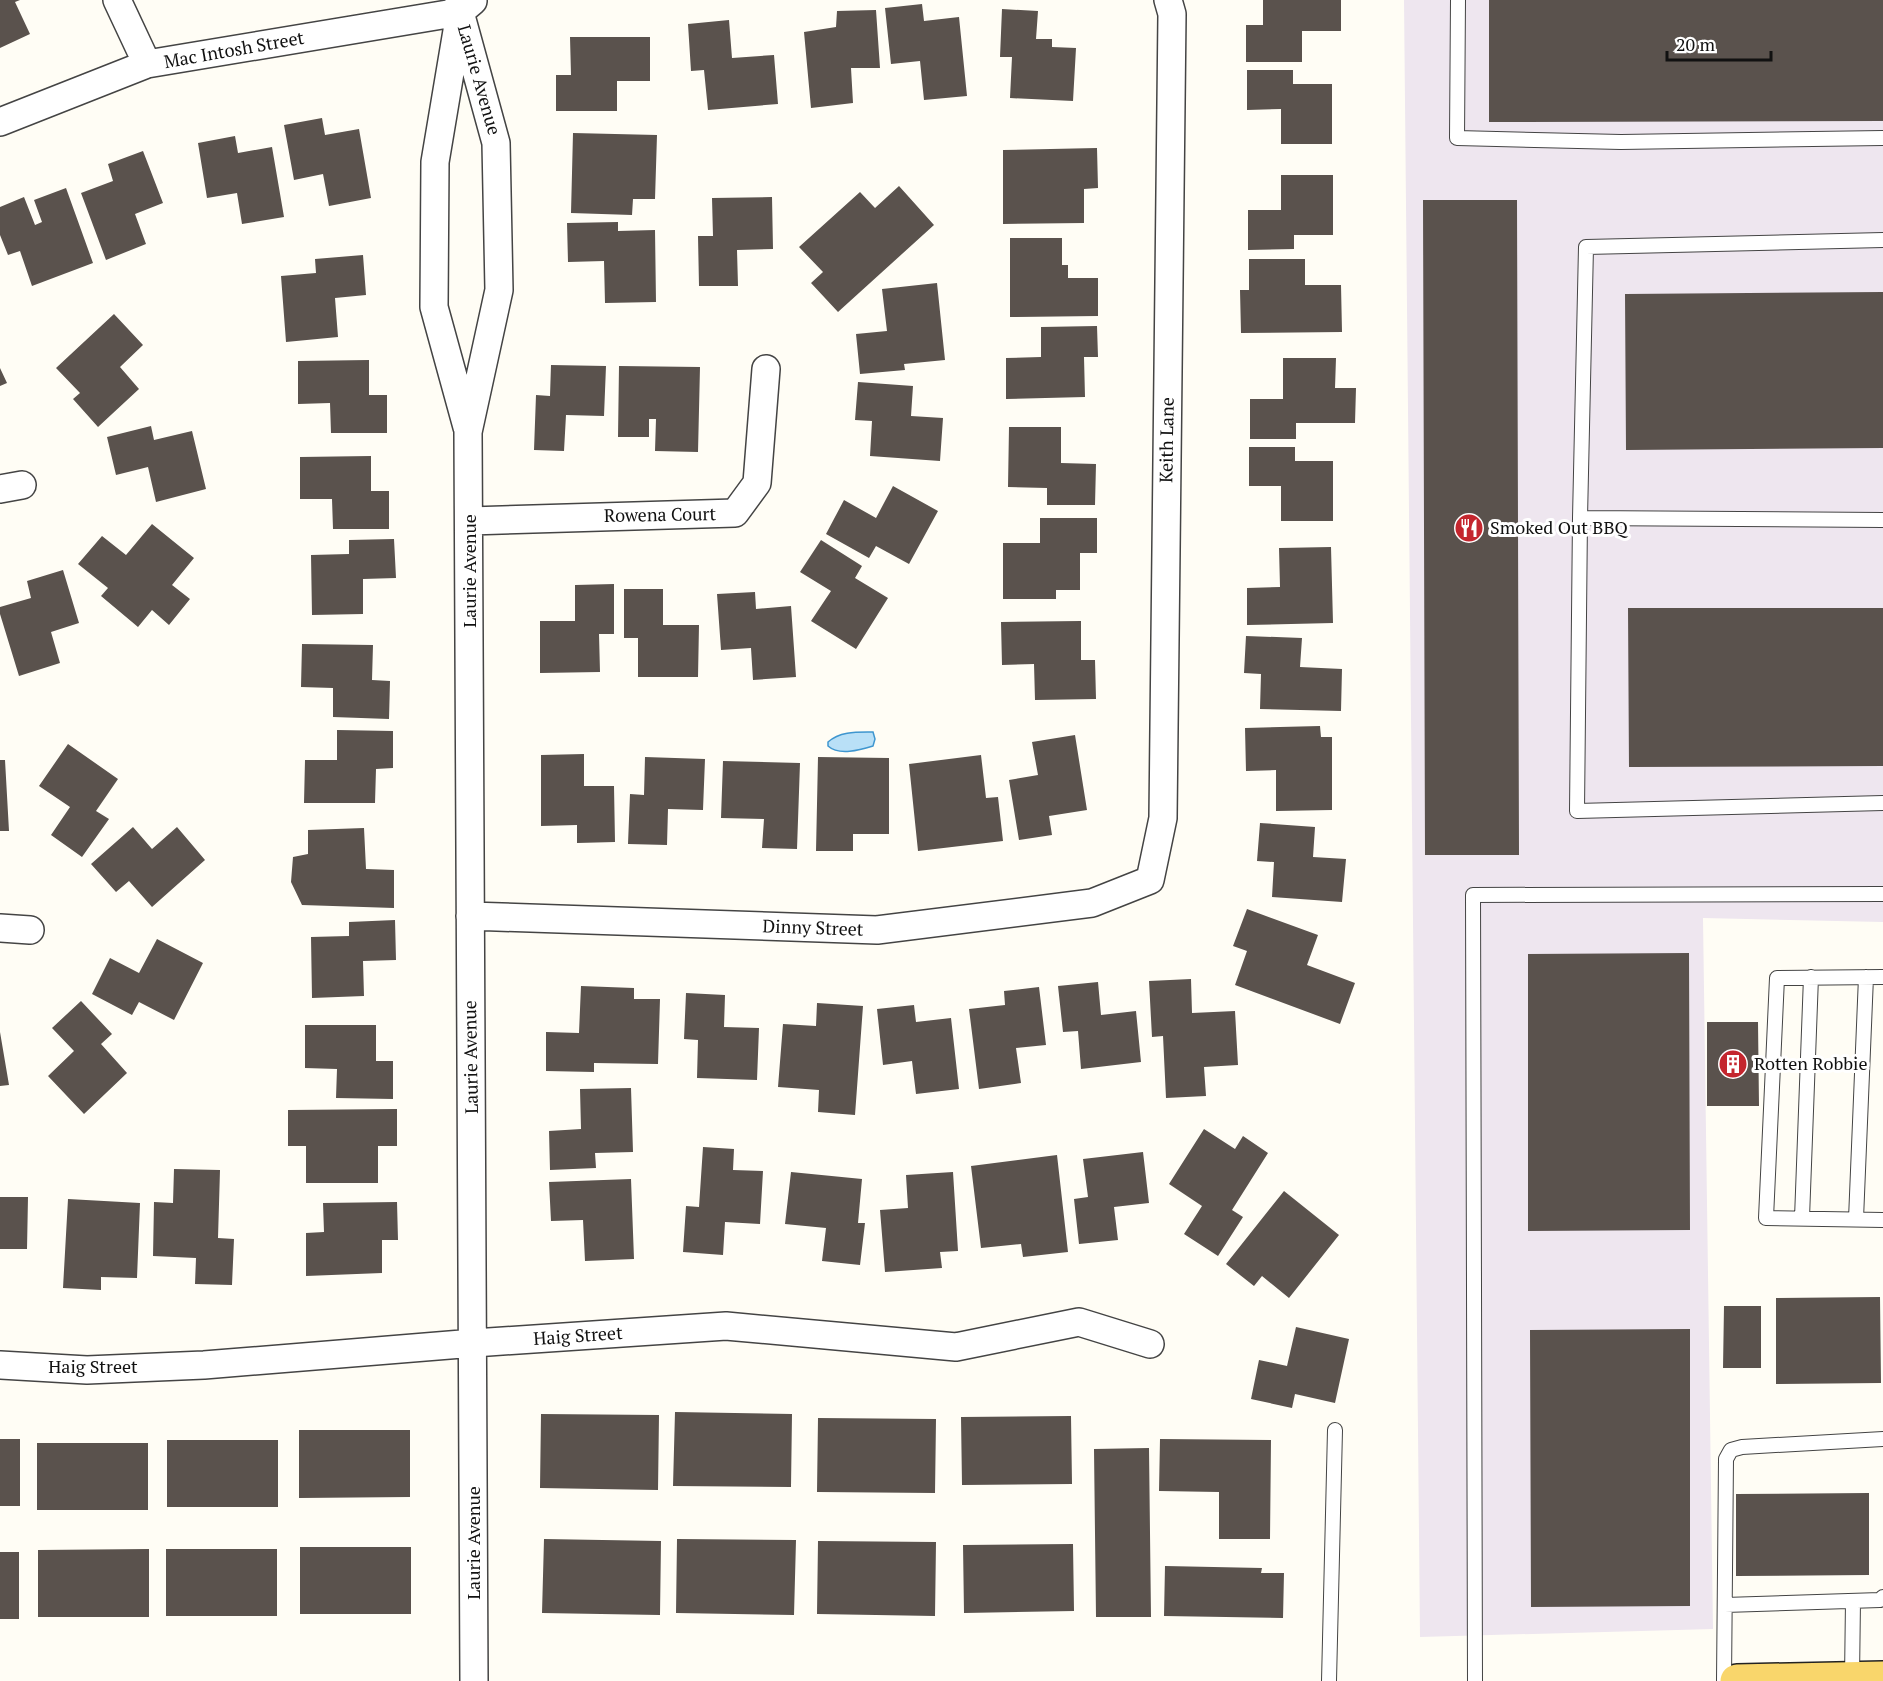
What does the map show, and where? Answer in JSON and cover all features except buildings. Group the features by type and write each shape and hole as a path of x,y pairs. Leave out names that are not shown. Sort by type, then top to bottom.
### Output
{"main road":[{"path":"1737,1681 1867,1678"}],"street":[{"path":"117,0 147,64"},
{"name":"Keith Lane","path":"1150,880 1163,818 1172,14 1168,0"},
{"name":"Mac Intosh Street","path":"0,122 147,64 464,4"},
{"name":"Laurie Avenue","path":"464,4 435,162 434,307 468,432"},
{"name":"Laurie Avenue","path":"464,4 496,143 499,290 468,432 474,1681"},
{"name":"Rowena Court","path":"470,520 735,513 757,483 766,369"},
{"name":"Dinny Street","path":"470,916 877,930 1092,903 1150,880"},
{"path":"0,928 30,930"},
{"name":"Haig Street","path":"0,1365 99,1370 204,1365 474,1342 726,1326 956,1347 1079,1322 1150,1344"}],"lane":[{"path":"1458,0 1457,138 1621,142 1883,138"},
{"path":"1883,240 1586,247 1577,811 1883,803"},
{"path":"1580,518 1883,520"},
{"path":"1475,1681 1473,895 1883,894"},
{"path":"1802,1218 1811,977"},
{"path":"1856,1219 1866,977"},
{"path":"1883,977 1777,978 1766,1218 1883,1220"},
{"path":"1329,1681 1335,1430"},
{"path":"1724,1681 1726,1459 1731,1450 1742,1447 1883,1439"},
{"path":"1725,1605 1880,1600 1883,1598"},
{"path":"1853,1601 1867,1678"}],"shaded area":[{"path":"1404,0 1883,0 1883,922 1703,918 1713,1629 1420,1637"}],"water":[{"path":"873,732 875,739 873,746 838,751 828,746 828,742 833,738 843,734"}],"place":[{"name":"Smoked Out BBQ","path":"1469,528"},
{"name":"Rotten Robbie","path":"1733,1064"}]}
